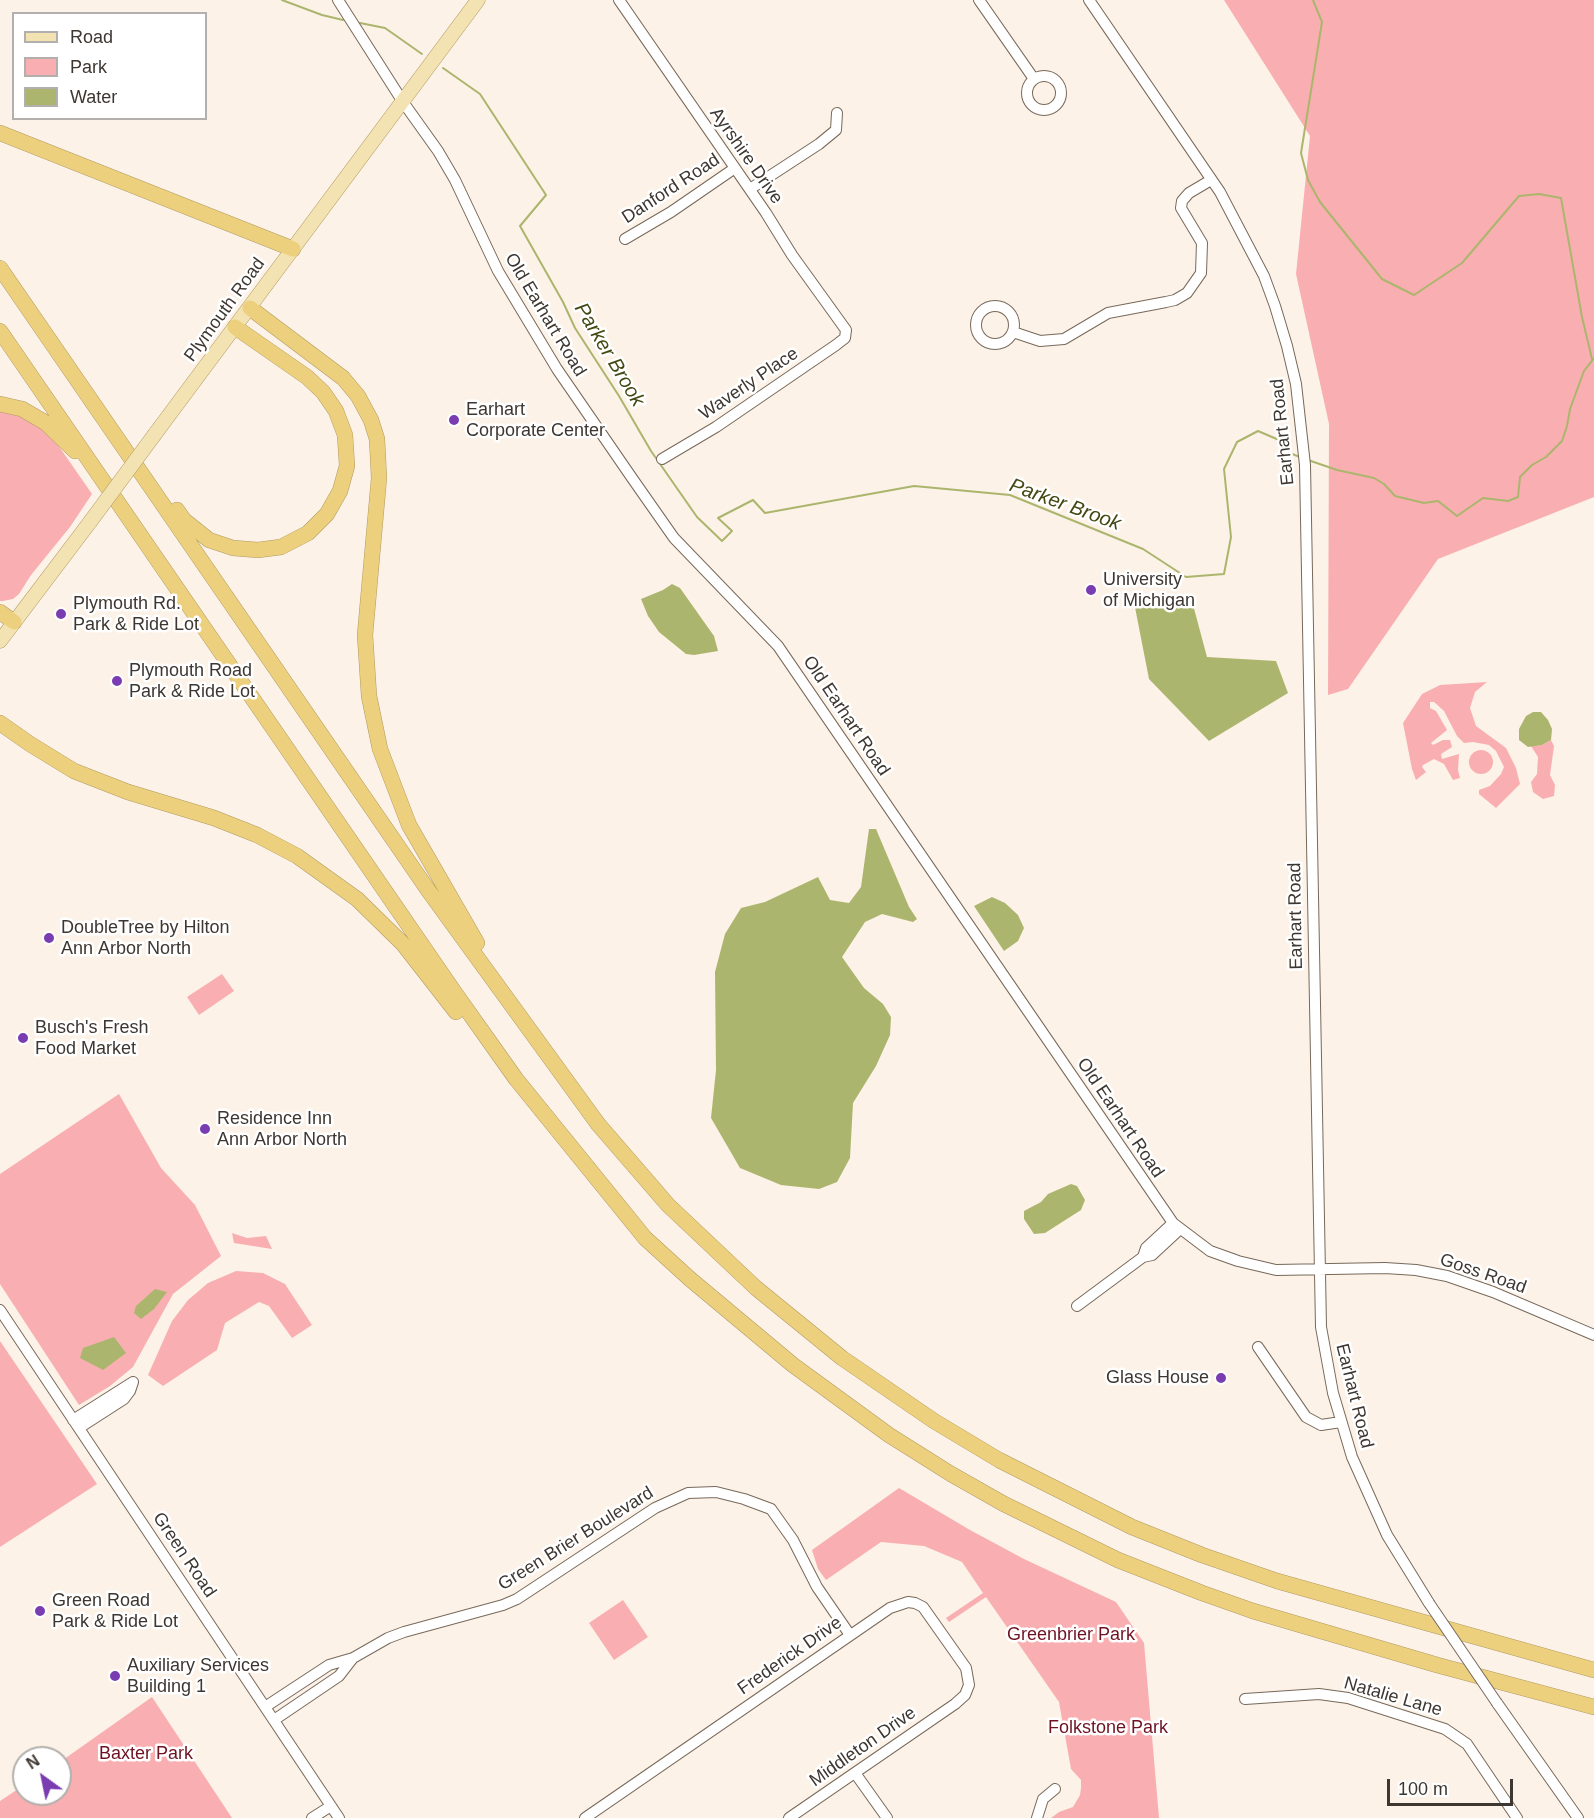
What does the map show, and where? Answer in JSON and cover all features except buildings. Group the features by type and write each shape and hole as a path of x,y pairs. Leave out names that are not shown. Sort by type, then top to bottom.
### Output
{"highway":[{"path":"0,133 293,249"},
{"path":"0,268 109,423 428,890 535,1038 598,1124 668,1205 724,1259 790,1317 887,1390 952,1432 1058,1491 1132,1527 1202,1556 1277,1581 1594,1670"},
{"path":"250,308 343,378 358,396 371,420 377,440 379,478 365,634 369,696 380,749 409,825 447,894 535,1038"},
{"path":"109,423 184,520 209,540 233,548 258,550 281,547 308,533 327,514 340,491 347,466 345,435 336,411 323,392 307,377 235,327"},
{"path":"0,331 488,1040 541,1110 617,1200 645,1238"},
{"path":"0,404 22,409 46,423 93,466"},
{"path":"0,612 14,622"},
{"path":"0,723 74,771 128,792 214,818 257,835 297,856 357,899 403,944 534,1119 598,1193 698,1287 793,1365 848,1407 951,1474 1044,1525 1118,1560 1202,1593 1254,1611 1437,1665 1594,1707"}],"main road":[{"name":"Plymouth Road","path":"0,641 478,0"}],"street":[{"name":"Old Earhart Road","path":"338,0 403,102 438,151 455,180 498,271 557,369 674,538 778,646 1177,1226 1210,1251 1238,1261 1276,1270 1319,1268"},
{"name":"Ayrshire Drive","path":"619,0 750,189 792,255 846,330"},
{"path":"979,0 1034,80"},
{"name":"Earhart Road","path":"1089,0 1211,180 1250,248 1275,306 1287,346 1302,428 1305,465 1321,1327 1328,1369 1341,1422 1352,1458 1375,1512 1400,1558 1497,1703 1578,1818"},
{"path":"750,189 819,144 836,130 837,113"},
{"name":"Danford Road","path":"625,239 671,212 735,168"},
{"path":"1013,332 1040,340 1064,339 1108,313 1175,300 1187,293 1201,273 1202,243 1181,208 1182,201 1189,193 1211,180"},
{"name":"Waverly Place","path":"662,459 716,427 836,345 844,338 846,330"},
{"path":"1077,1306 1143,1257 1146,1248 1177,1226"},
{"name":"Goss Road","path":"1319,1268 1416,1270 1447,1276 1492,1292 1594,1335"},
{"name":"Green Road","path":"0,1310 339,1818"},
{"path":"1258,1347 1306,1417 1321,1425 1341,1422"},
{"path":"133,1382 124,1399 76,1424 133,1382"},
{"name":"Green Brier Boulevard","path":"265,1707 329,1665 353,1658 404,1632 497,1607 517,1599 655,1508 688,1493 716,1492 771,1509 793,1540 817,1587 850,1635"},
{"name":"Frederick Drive","path":"585,1818 850,1635 899,1604 915,1603 923,1607 966,1668 969,1685 965,1695 956,1704"},
{"name":"Green Brier Boulevard","path":"274,1720 339,1676 353,1658"},
{"name":"Natalie Lane","path":"1245,1699 1319,1694 1348,1698 1445,1729 1467,1744 1517,1818"},
{"name":"Middleton Drive","path":"789,1818 956,1704"},
{"path":"855,1773 887,1818"},
{"path":"1037,1818 1043,1799 1055,1789"},
{"path":"312,1818 331,1806"}],"green space":[{"path":"1224,0 1594,0 1594,497 1438,559 1348,689 1328,695 1329,424 1296,274 1310,136"},
{"path":"0,409 15,411 47,429 92,494 19,594 13,599 3,601 0,601"},
{"path":"1487,682 1475,692 1470,708 1476,726 1506,748 1516,768 1520,784 1496,808 1479,794 1479,790 1490,786 1501,774 1504,767 1496,751 1489,745 1464,743 1457,736 1444,711 1434,702 1430,702 1430,708 1436,711 1447,730 1431,743 1433,745 1443,740 1450,740 1452,747 1441,754 1442,759 1459,754 1460,778 1453,780 1444,764 1434,759 1423,765 1426,772 1416,780 1403,723 1422,694 1440,685"},
{"path":"1551,740 1554,746 1550,775 1555,785 1554,796 1543,799 1533,792 1531,782 1537,774 1538,757 1531,746 1542,745"},
{"path":"1481,750 1490,753 1493,762 1490,771 1481,774 1472,771 1469,762 1472,753"},
{"path":"222,974 234,991 199,1015 187,997"},
{"path":"119,1094 161,1168 195,1205 221,1256 173,1294 133,1367 110,1386 79,1405 0,1284 0,1174"},
{"path":"232,1233 247,1238 266,1236 272,1249 234,1243"},
{"path":"236,1271 263,1273 285,1284 312,1325 292,1338 269,1306 259,1302 225,1323 217,1350 163,1386 148,1375 172,1321 188,1300 208,1283"},
{"path":"0,1341 97,1484 0,1547"},
{"name":"Greenbrier Park","path":"899,1488 1024,1559 1116,1602 1144,1643 1159,1818 1051,1818 1073,1807 1081,1788 1081,1780 1071,1769 1059,1702 986,1597 949,1622 946,1618 983,1593 962,1562 924,1546 881,1542 826,1580 818,1569 812,1550"},
{"path":"623,1600 648,1637 614,1660 589,1623"},
{"name":"Baxter Park","path":"152,1697 232,1818 0,1818 0,1801 12,1793 12,1806 72,1806 72,1754"}],"water":[{"path":"672,584 680,588 714,636 718,651 686,654 659,632 648,616 641,599"},
{"path":"1133,597 1192,601 1207,657 1276,661 1288,693 1209,741 1149,679"},
{"path":"1533,712 1541,712 1548,720 1552,729 1551,740 1542,745 1528,747 1519,740 1519,729 1526,716"},
{"path":"869,829 876,829 909,907 917,919 913,922 882,914 865,922 842,957 864,988 883,1004 891,1017 890,1035 876,1066 853,1103 850,1158 837,1182 819,1189 781,1185 740,1168 711,1118 716,1070 715,972 725,934 741,908 765,902 818,877 830,900 849,903 861,887"},
{"path":"992,897 1005,903 1018,915 1024,928 1018,941 1004,951 974,906"},
{"path":"1071,1184 1077,1186 1085,1200 1081,1210 1045,1233 1034,1234 1024,1219 1024,1211 1041,1202 1048,1194"},
{"path":"155,1289 167,1292 154,1309 141,1319 134,1313 136,1306"},
{"path":"114,1337 126,1353 103,1370 80,1358 83,1348"}],"waterway":[{"name":"Parker Brook","path":"282,0 343,20"},
{"path":"1313,0 1322,22 1301,153 1308,180 1320,202 1382,279 1414,295 1462,263 1519,196 1539,194 1561,198 1582,317 1592,359"},
{"name":"Parker Brook","path":"360,23 385,28 422,54"},
{"name":"Parker Brook","path":"443,68 480,94 546,195 520,226 575,328 651,451 697,517 722,541 732,531 718,518 753,500 765,513 914,486 1010,495 1143,549 1186,577 1224,574 1231,537 1224,469 1237,442 1258,431 1279,440 1287,452 1300,457"},
{"name":"Parker Brook","path":"1308,460 1337,470 1374,478 1384,484 1395,496 1424,503 1438,501 1457,516 1483,498 1508,501 1518,497 1520,477 1562,441 1570,409 1584,371 1594,358"}],"place":[{"name":"Earhart Corporate Center","path":"454,420"},
{"name":"University of Michigan","path":"1091,590"},
{"name":"Plymouth Rd. Park & Ride Lot","path":"61,614"},
{"name":"Plymouth Road Park & Ride Lot","path":"117,681"},
{"name":"DoubleTree by Hilton Ann Arbor North","path":"49,938"},
{"name":"Busch's Fresh Food Market","path":"23,1038"},
{"name":"Residence Inn Ann Arbor North","path":"205,1129"},
{"name":"Glass House","path":"1221,1378"},
{"name":"Green Road Park & Ride Lot","path":"40,1611"},
{"name":"Auxiliary Services Building 1","path":"115,1676"}],"park label":[{"name":"Folkstone Park","path":"1108,1728"}]}
